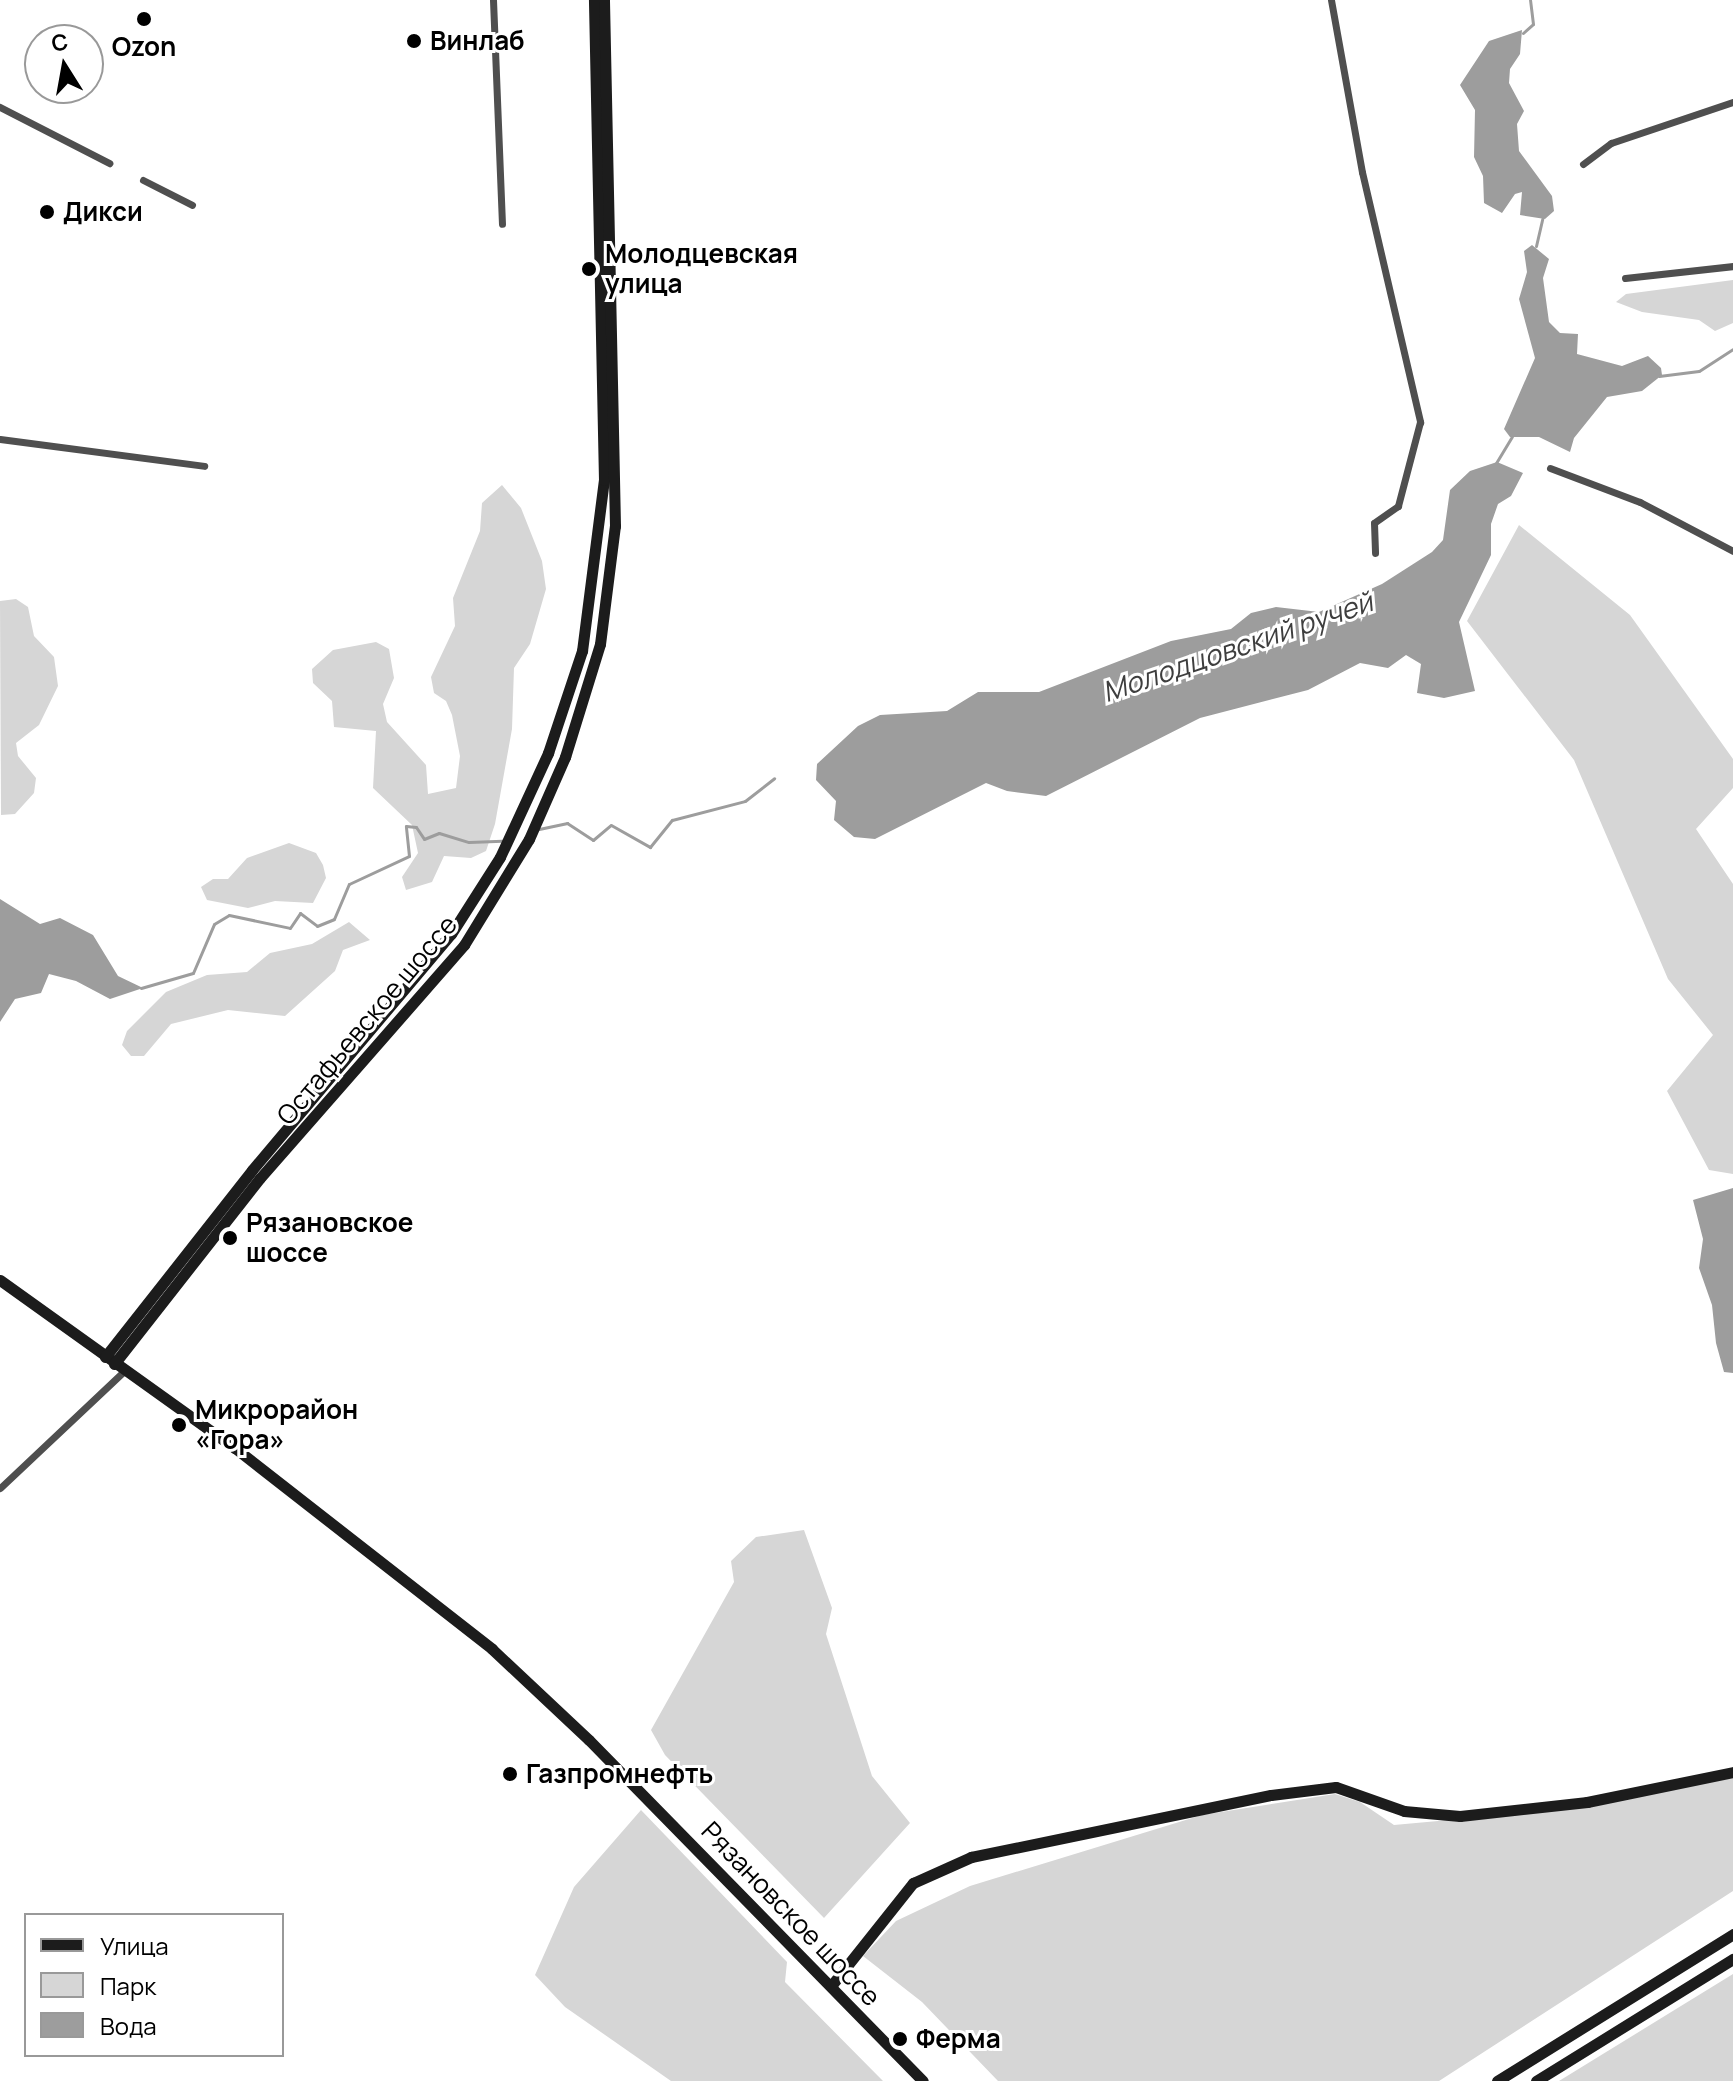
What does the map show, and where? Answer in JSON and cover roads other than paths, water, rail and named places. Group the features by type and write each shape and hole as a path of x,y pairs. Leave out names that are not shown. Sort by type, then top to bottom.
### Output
{"main road":[{"name":"Остафьевское шоссе","path":"115,1364 252,1170 451,934 500,857 548,753 582,651 604,480 594,0"},
{"name":"Остафьевское шоссе","path":"115,1364 260,1178 464,945 529,839 565,757 600,644 615,526 604,0"},
{"name":"Рязановское шоссе","path":"0,1280 235,1448 492,1649 589,1740 923,2081"},
{"path":"831,1986 913,1883 971,1857 1271,1795 1336,1787 1404,1811 1460,1816 1587,1802 1733,1772"},
{"path":"1497,2081 1733,1934"},
{"path":"1536,2081 1733,1959"}],"street":[{"path":"493,0 502,224"},
{"path":"1331,0 1362,172 1420,422 1398,506 1374,523 1375,553"},
{"path":"1583,164 1611,143 1733,102"},
{"path":"0,107 109,163"},
{"path":"143,180 192,205"},
{"path":"1625,278 1733,266"},
{"path":"0,439 204,466"},
{"path":"1550,468 1640,502 1733,551"},
{"path":"0,1488 115,1364"}],"water":[{"path":"1522,30 1520,54 1510,69 1509,83 1524,111 1517,124 1519,151 1552,196 1554,211 1545,219 1520,215 1522,192 1515,194 1502,213 1484,203 1483,176 1474,157 1475,110 1460,85 1489,41"},
{"path":"1532,245 1549,259 1543,278 1549,322 1560,333 1578,334 1577,354 1622,366 1648,356 1661,368 1662,375 1642,391 1607,397 1574,438 1570,452 1539,437 1510,437 1504,429 1535,358 1519,299 1527,272 1524,251"},
{"path":"1497,462 1523,473 1511,496 1498,504 1491,524 1491,555 1459,622 1475,691 1444,698 1417,693 1421,664 1406,655 1388,668 1360,663 1308,690 1200,718 1046,796 1007,791 986,783 875,839 854,837 834,820 836,801 816,780 817,764 858,726 880,715 947,711 978,692 1039,692 1171,641 1231,629 1251,613 1276,607 1319,612 1382,584 1432,552 1443,540 1450,490 1470,471"},
{"path":"0,899 40,924 60,918 93,935 118,976 143,988 110,999 76,981 49,974 41,993 15,999 0,1022"},
{"path":"1733,1188 1733,1373 1724,1372 1716,1343 1712,1305 1699,1268 1703,1239 1693,1200"}],"waterway":[{"name":"Молодцовский ручей","path":"1523,33 1533,24 1530,0"},
{"name":"Молодцовский ручей","path":"1536,246 1542,219"},
{"path":"1659,376 1699,371 1733,349"},
{"name":"Молодцовский ручей","path":"1496,463 1512,436"},
{"name":"Молодцовский ручей","path":"539,829 567,823 593,840 611,825 650,847 672,820 745,801 774,778"},
{"name":"Молодцовский ручей","path":"141,988 193,973 214,924 229,915 290,928 300,913 317,926 334,919 349,884 409,856 406,826 416,827 424,839 439,833 469,842 502,841"}],"place":[{"name":"Ozon","path":"144,19"},
{"name":"Винлаб","path":"414,41"},
{"name":"Дикси","path":"47,212"},
{"name":"Молодцевская улица","path":"589,269"},
{"name":"Рязановское шоссе","path":"230,1238"},
{"name":"Микрорайон «Гора»","path":"179,1425"},
{"name":"Газпромнефть","path":"510,1774"},
{"name":"Ферма","path":"900,2039"}]}
